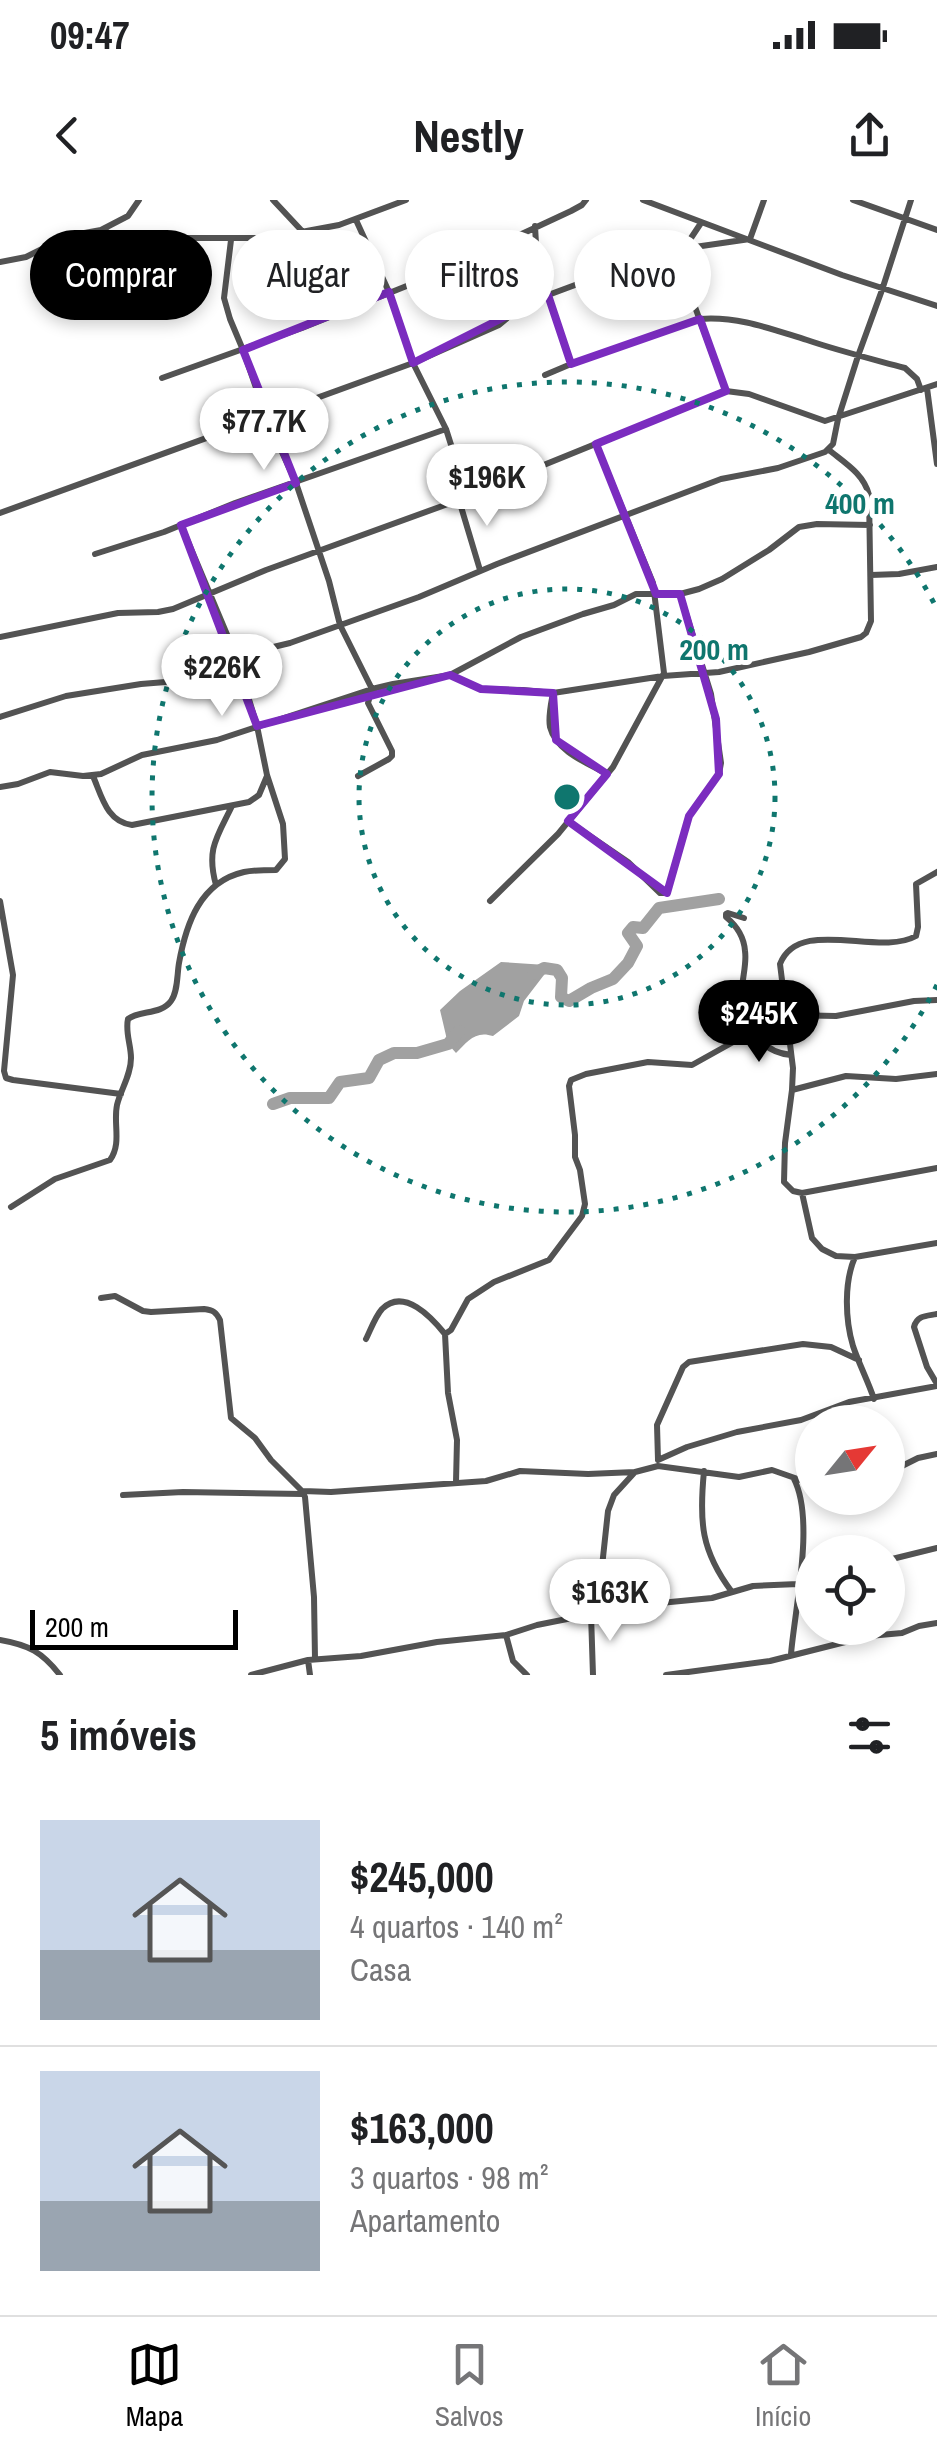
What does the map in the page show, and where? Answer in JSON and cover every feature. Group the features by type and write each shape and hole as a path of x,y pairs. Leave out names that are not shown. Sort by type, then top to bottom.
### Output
{"street":[{"path":"101,230 128,216 139,200"},
{"path":"272,200 301,230"},
{"path":"311,230 356,220 406,200"},
{"path":"162,378 434,275 586,200"},
{"path":"643,200 882,290 937,306"},
{"path":"750,239 764,200"},
{"path":"854,200 937,230"},
{"path":"0,717 66,696 178,681 225,666 236,656 290,643 419,597 721,479 778,468 829,450 910,200"},
{"path":"356,220 388,292 412,362 446,429 467,495"},
{"path":"696,230 701,223"},
{"path":"535,226 535,230"},
{"path":"711,244 750,239"},
{"path":"212,240 231,240 224,298 230,319 266,417 296,482 340,625 372,689 368,702 392,756 358,776"},
{"path":"0,262 30,255"},
{"path":"554,312 572,364"},
{"path":"711,319 766,326 905,368 924,389 937,464"},
{"path":"0,513 412,362 506,320"},
{"path":"545,375 697,320"},
{"path":"700,320 726,392"},
{"path":"0,637 118,613 158,612 459,499 726,392 749,394 830,421 937,384"},
{"path":"95,554 446,429"},
{"path":"490,901 568,821 607,774 663,676 655,594 648,568 596,444"},
{"path":"450,675 480,689 552,694 769,662 861,637 870,621 867,486 829,450"},
{"path":"459,499 480,570"},
{"path":"11,1207 55,1179 110,1160 116,1152 117,1104 130,1068 128,1018 162,1008 173,998 190,916 216,884 246,872 276,870 285,859 283,824 236,656 181,525"},
{"path":"0,787 50,772 93,776 142,756 217,740 372,689 450,675 521,637 636,594 680,594 699,589 769,550 799,527 870,525"},
{"path":"871,576 937,568"},
{"path":"568,821 628,862 660,893 666,893 689,816 719,774 721,763 705,673 680,594"},
{"path":"552,694 550,729 556,740 574,756 607,774"},
{"path":"93,776 105,806 120,823 132,825 256,800 267,775"},
{"path":"216,884 211,853 232,806"},
{"path":"937,872 916,884 916,936 894,944 816,939 784,954 780,964 792,1090 784,1182 802,1193 937,1168"},
{"path":"0,901 14,975 6,1078 121,1094"},
{"path":"744,918 726,914 739,931 745,948 742,989 746,1015 753,1032 770,1050 790,1054"},
{"path":"786,1015 836,1016 937,1000"},
{"path":"445,1334 477,1291 549,1260 582,1216 584,1204 575,1158 570,1080 654,1062 692,1065 753,1032"},
{"path":"792,1090 846,1076 896,1080 937,1074"},
{"path":"802,1193 812,1238 836,1256 855,1257 937,1242"},
{"path":"855,1257 848,1277 848,1319 853,1346 874,1400"},
{"path":"101,1298 115,1296 143,1311 204,1309 217,1314 232,1418 255,1438 302,1493 306,1505 314,1597 310,1675"},
{"path":"366,1339 384,1308 395,1302 411,1304 429,1314 445,1334 448,1394 457,1440 456,1482"},
{"path":"123,1495 331,1492 486,1481 520,1471 635,1472 686,1447 738,1432 801,1420 849,1402 937,1385 914,1327 921,1317 937,1314"},
{"path":"658,1463 656,1424 682,1367 689,1362 816,1344 859,1360"},
{"path":"905,1464 937,1454"},
{"path":"658,1463 739,1478 772,1470 783,1472 793,1478 802,1502 802,1535"},
{"path":"704,1471 704,1544 711,1562 732,1592"},
{"path":"593,1675 594,1614 608,1511 614,1495 635,1472"},
{"path":"905,1556 937,1548"},
{"path":"250,1675 312,1659 361,1656 506,1635 537,1624 633,1612 660,1603 712,1598 753,1586 795,1584"},
{"path":"791,1654 795,1614"},
{"path":"666,1675 770,1661 937,1623"},
{"path":"506,1635 513,1661 527,1675"},
{"path":"0,1640 38,1652 60,1675"}],"highlighted area":[{"path":"389,292 413,363 548,295 571,364 700,319 726,391 596,444 656,594 680,594 716,719 719,774 689,816 667,893 568,821 607,774 556,740 553,693 481,689 450,675 257,726 181,525 296,483 243,350"}],"shaded area":[{"path":"501,962 546,965 547,971 524,1001 519,1016 493,1036 472,1038 456,1053 448,1044 440,1010"}],"waterway":[{"path":"533,974 544,968 557,970 562,978 561,997 569,1001 613,979 637,946 628,933 633,927 643,928 659,908 719,899"},
{"path":"273,1104 290,1098 329,1098 340,1082 369,1078 379,1060 394,1053 417,1053 448,1044 459,1031"}]}
